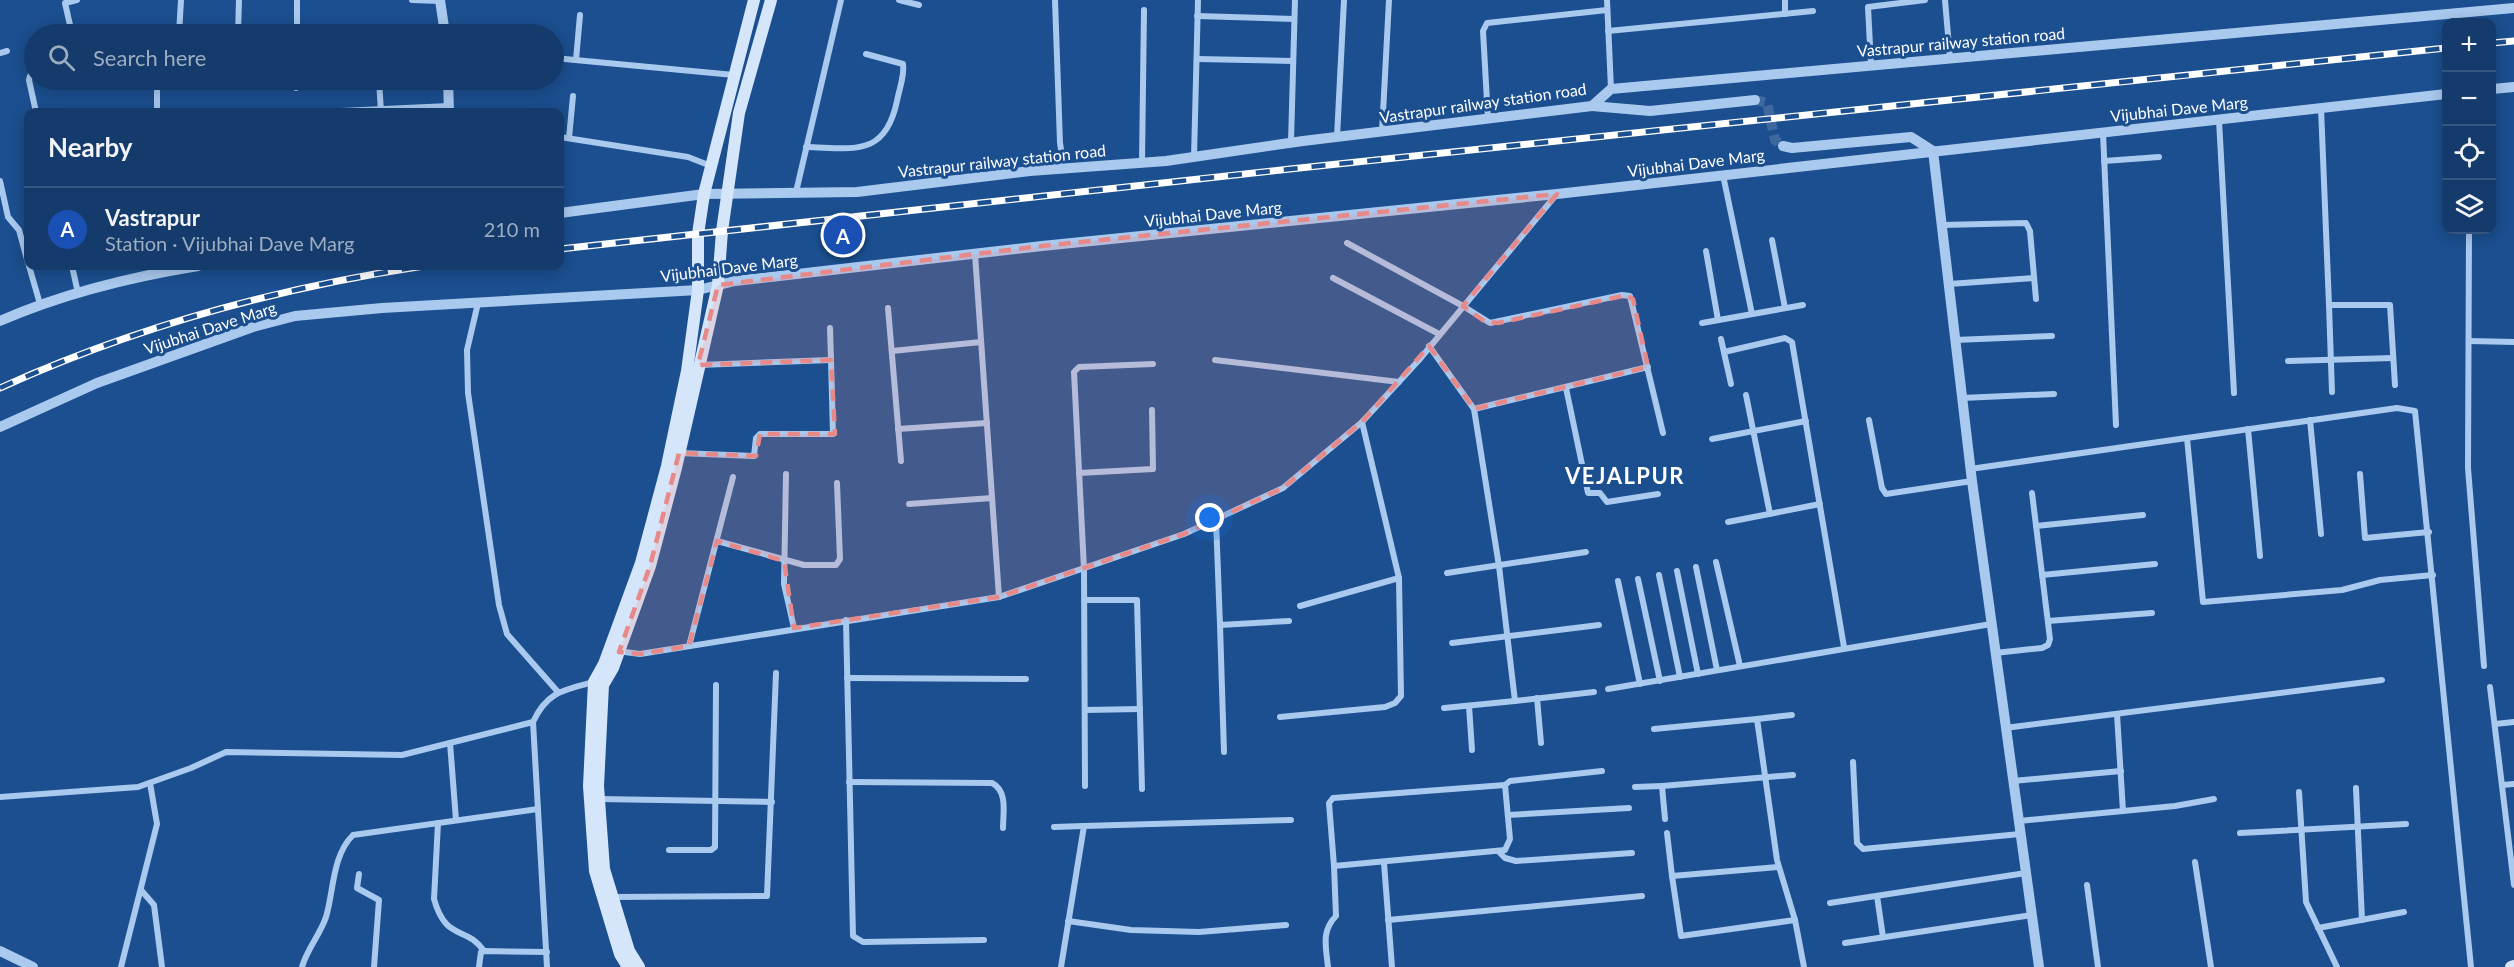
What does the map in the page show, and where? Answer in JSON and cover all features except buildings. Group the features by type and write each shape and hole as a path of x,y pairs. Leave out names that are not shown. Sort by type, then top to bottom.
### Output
{"main road":[{"path":"639,967 629,951 604,869 599,799 603,685 641,563 667,466 687,371 698,290 698,234 704,194 754,0"},
{"path":"628,967 620,954 595,871 589,786 594,682 614,650 650,566 718,285 739,113 771,0"}],"street":[{"path":"70,24 65,3 77,0"},
{"path":"180,24 181,0"},
{"path":"238,24 239,0"},
{"path":"297,0 297,24"},
{"path":"412,0 440,1 443,24"},
{"path":"796,192 841,0"},
{"path":"899,0 919,5"},
{"path":"1055,0 1060,143 1064,168"},
{"path":"1194,157 1198,0"},
{"path":"1291,142 1295,0"},
{"path":"1337,137 1344,0"},
{"path":"1382,132 1389,0"},
{"path":"1607,0 1611,89"},
{"path":"1785,0 1785,14"},
{"path":"1870,65 1868,7 1925,0"},
{"path":"1945,0 1950,58"},
{"name":"Vastrapur railway station road","path":"564,212 704,194 856,192 1064,168 1194,157 1291,142 1592,106 1611,89 2514,8"},
{"path":"1142,162 1144,10"},
{"path":"1488,119 1483,31 1487,23 1607,10"},
{"path":"1608,31 1813,11"},
{"path":"576,60 580,15"},
{"path":"1197,16 1294,19"},
{"path":"0,53 8,51"},
{"path":"806,147 866,146 881,136 893,123 903,64 866,54"},
{"path":"564,59 734,75"},
{"path":"1197,59 1293,61"},
{"path":"2496,89 2514,87"},
{"path":"31,90 35,108"},
{"path":"380,90 381,108"},
{"path":"448,90 449,108"},
{"path":"156,91 157,108"},
{"name":"Vijubhai Dave Marg","path":"0,427 64,396 253,327 295,316 698,290 735,281 975,254 1557,194 2442,94"},
{"path":"568,138 573,96"},
{"path":"1592,106 1650,111 1755,100"},
{"path":"2321,108 2332,392"},
{"path":"2219,120 2234,393"},
{"path":"2103,133 2116,425"},
{"path":"1784,146 1792,148 1911,136 1933,151 1970,469 2039,967"},
{"path":"564,138 688,157 711,166"},
{"path":"2104,161 2159,157"},
{"path":"1723,175 1752,314"},
{"path":"0,181 8,217 19,230 24,247"},
{"path":"614,650 640,654 999,597 1084,569 1216,520 1282,488 1362,422 1399,382 1557,194"},
{"path":"1942,225 2026,223 2036,299"},
{"path":"2469,234 2468,468 2484,666"},
{"path":"1772,240 1785,308"},
{"path":"1347,243 1463,306 1484,321 1498,323 1627,295 1633,299 1663,434"},
{"path":"1706,251 1718,320"},
{"path":"975,254 999,597"},
{"path":"31,270 40,304"},
{"path":"73,270 78,293"},
{"path":"0,321 40,304 127,278 174,270"},
{"path":"1333,278 1439,334"},
{"path":"1949,284 2034,278"},
{"path":"478,303 467,350 468,393 492,574 507,634 558,692"},
{"path":"1702,323 1803,305"},
{"path":"2329,305 2390,305 2395,385"},
{"path":"888,308 901,461"},
{"path":"679,453 754,456 756,438 760,434 833,434 830,328"},
{"path":"1955,340 2052,336"},
{"path":"1724,352 1785,338 1791,340 1844,647"},
{"path":"1721,339 1731,384"},
{"path":"2469,341 2514,342"},
{"path":"892,351 981,342"},
{"path":"1429,346 1474,409 1499,566 1515,701"},
{"path":"2288,361 2393,358"},
{"path":"698,365 831,360"},
{"path":"1215,360 1399,382"},
{"path":"1085,786 1085,600 1073,378 1075,369 1153,364"},
{"path":"1474,409 1648,367"},
{"path":"1566,388 1588,493 1602,493 1607,502 1658,494"},
{"path":"1962,398 2054,394"},
{"path":"1746,395 1770,514"},
{"path":"1970,469 2397,408 2415,411 2429,532 2471,967"},
{"path":"1079,473 1153,469 1152,410"},
{"path":"1869,420 1882,488 1886,494 1972,481"},
{"path":"2310,420 2321,534"},
{"path":"1712,439 1806,421"},
{"path":"1280,717 1384,707 1395,703 1401,696 1400,578 1362,422"},
{"path":"898,429 987,423"},
{"path":"2248,429 2260,556"},
{"path":"2187,438 2203,602 2342,590 2380,580 2433,575"},
{"path":"786,474 784,561 786,600 794,628"},
{"path":"2360,474 2365,538 2429,532"},
{"path":"689,646 733,477"},
{"path":"717,541 784,561 830,567 839,562 837,483"},
{"path":"1995,652 2048,645 2050,639 2032,493"},
{"path":"909,504 992,498"},
{"path":"1728,522 1820,504"},
{"path":"2036,526 2143,515"},
{"path":"1216,520 1224,752"},
{"path":"1447,573 1586,552"},
{"path":"1716,562 1740,666"},
{"path":"2042,575 2155,564"},
{"path":"1696,567 1717,670"},
{"path":"1677,571 1698,674"},
{"path":"1659,575 1680,677"},
{"path":"1300,606 1400,578"},
{"path":"1638,579 1660,681"},
{"path":"1618,581 1640,684"},
{"path":"1085,600 1137,600 1142,789"},
{"path":"2048,621 2152,613"},
{"path":"846,620 853,936 863,942 984,940"},
{"path":"1220,625 1289,621"},
{"path":"1608,689 1844,647 1991,624"},
{"path":"1452,643 1599,625"},
{"path":"613,897 767,896 776,673"},
{"path":"847,678 1026,679"},
{"path":"2005,728 2382,680"},
{"path":"548,967 533,722 541,705 558,692 594,682"},
{"path":"669,850 713,850 716,685"},
{"path":"2490,687 2502,785 2511,832 2514,885"},
{"path":"1444,708 1594,692"},
{"path":"1537,698 1541,743"},
{"path":"1469,706 1472,750"},
{"path":"1085,710 1140,709"},
{"path":"2117,714 2123,811"},
{"path":"1654,729 1792,715"},
{"path":"1757,718 1778,867 1795,920 1804,967"},
{"path":"0,797 138,787 191,768 226,752 402,755 533,722"},
{"path":"2495,724 2514,722"},
{"path":"450,743 456,820"},
{"path":"1853,762 1857,843 1863,849 2020,834"},
{"path":"1328,967 1325,935 1329,923 1336,916 1329,803 1333,798 1505,785 1510,781 1602,771"},
{"path":"2013,781 2121,771"},
{"path":"1635,787 1793,775"},
{"path":"849,782 992,783 1000,788 1003,795 1003,828"},
{"path":"121,967 157,824 150,783"},
{"path":"2502,785 2514,784"},
{"path":"1334,866 1505,850 1510,839 1505,785"},
{"path":"1662,786 1665,819"},
{"path":"2356,788 2362,920"},
{"path":"2299,792 2306,902 2337,967"},
{"path":"599,799 772,802"},
{"path":"2019,821 2214,799"},
{"path":"1508,815 1629,808"},
{"path":"302,967 305,954 325,918 341,850 353,835 538,809"},
{"path":"1054,827 1291,819"},
{"path":"438,823 434,899 446,924 456,933 474,939 484,951 547,952"},
{"path":"2240,833 2406,825"},
{"path":"1061,967 1084,826"},
{"path":"1668,833 1681,936 1795,920"},
{"path":"1499,852 1505,858 1516,861 1632,853"},
{"path":"2196,862 2211,966 2203,967"},
{"path":"1384,863 1392,967"},
{"path":"1672,876 1778,867"},
{"path":"1830,903 2026,873"},
{"path":"359,874 357,888 379,900 374,967"},
{"path":"2087,885 2098,967"},
{"path":"141,890 154,905 162,967"},
{"path":"1388,920 1642,896"},
{"path":"1877,896 1883,937"},
{"path":"2318,928 2404,912"},
{"path":"1845,943 2031,915"},
{"path":"1068,921 1131,930 1199,932 1286,925"},
{"path":"0,951 33,967"},
{"path":"479,967 481,952 484,951"}],"highlighted area":[{"path":"1557,194 1463,306 1484,321 1498,323 1627,295 1633,299 1648,367 1474,409 1429,346 1362,422 1283,488 1184,534 999,597 794,628 784,561 717,541 689,646 640,654 619,652 650,566 679,453 756,456 760,434 835,434 831,360 698,365 718,285 1042,246"}],"tunnel":[{"path":"1755,100 1767,103 1775,140 1783,146"}],"railway":[{"path":"2496,43 2514,41"},
{"path":"564,249 1290,169 2442,48"},
{"path":"0,388 103,346 208,312 315,286 400,270"}],"place":[{"name":"Vastrapur","path":"843,235"}],"district":[{"name":"VEJALPUR","path":"1625,476"}]}
